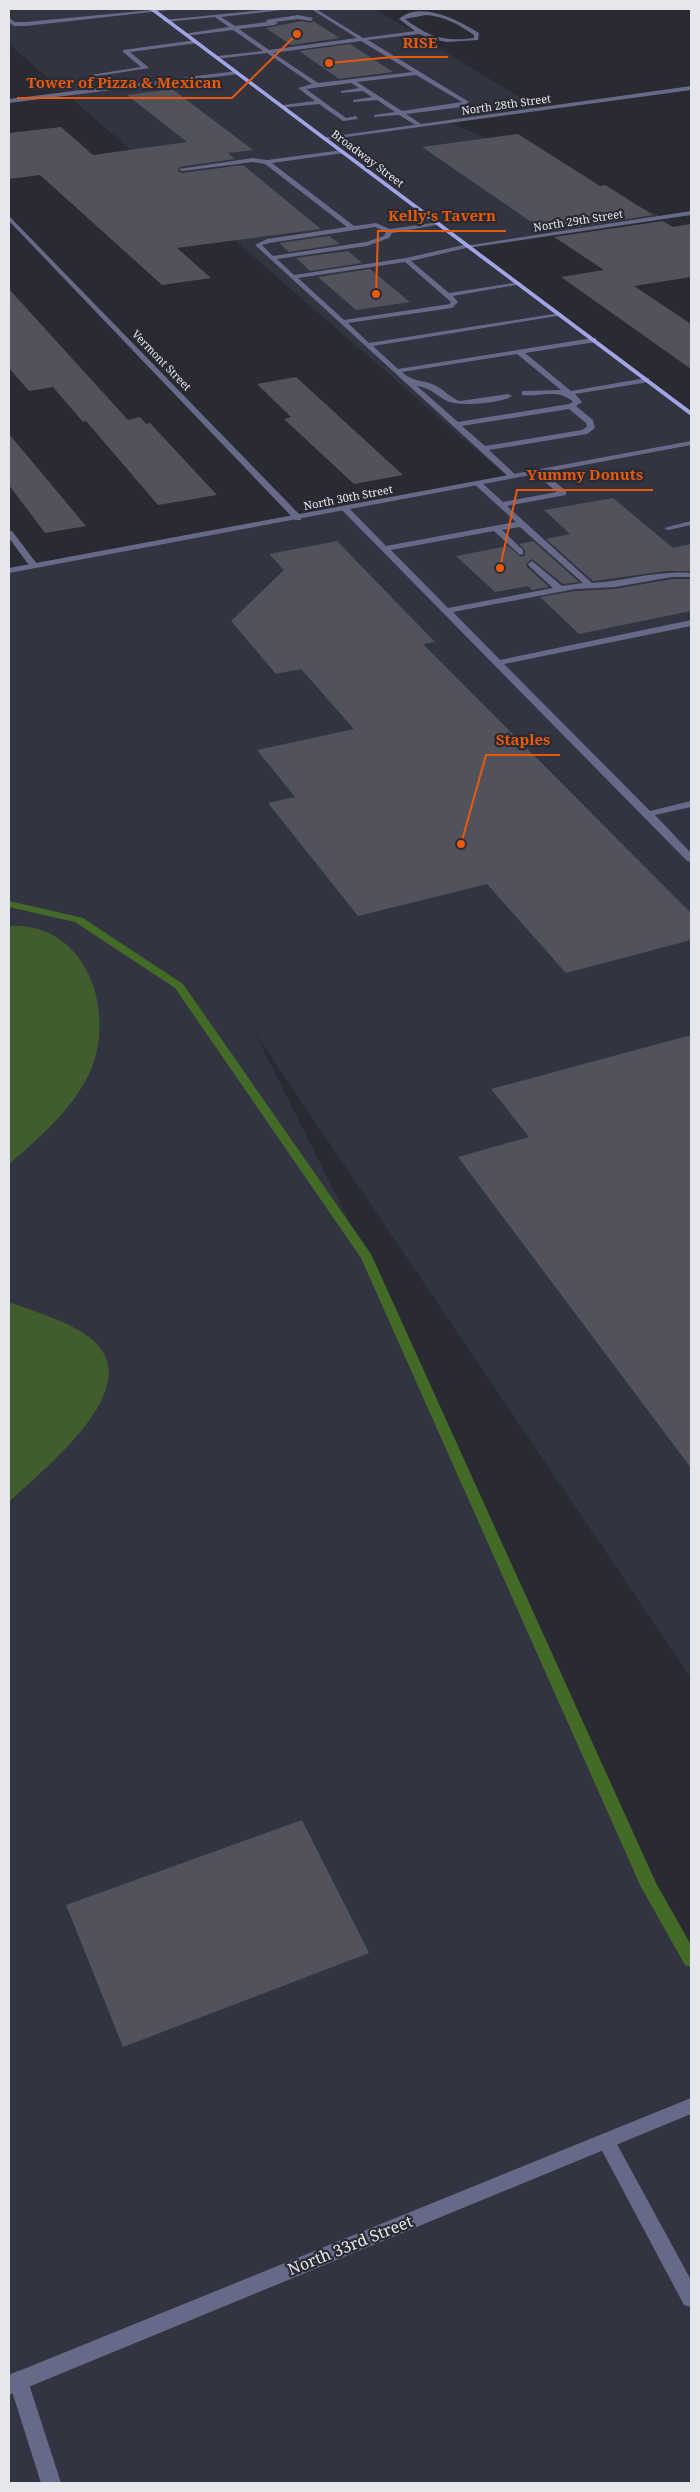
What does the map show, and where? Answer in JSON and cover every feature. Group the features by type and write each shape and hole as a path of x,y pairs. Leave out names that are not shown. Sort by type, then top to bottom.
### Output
{"main road":[{"name":"Broadway Street","path":"153,10 691,414"}],"street":[{"path":"9,20 14,24 24,24 175,9"},
{"path":"166,20 218,17 288,9"},
{"path":"313,9 361,40 466,102 462,104 370,110"},
{"path":"218,58 420,32 433,40 451,42 476,39 477,34 442,14 428,12 407,15 402,19 420,32"},
{"path":"81,13 94,25"},
{"path":"218,17 317,86"},
{"path":"247,26 250,23 269,20 298,17 311,19"},
{"path":"295,20 327,17"},
{"path":"186,34 275,23"},
{"path":"24,24 32,31"},
{"path":"109,88 93,76 146,68 125,51 196,42"},
{"path":"9,101 237,73"},
{"path":"356,118 346,120 301,88 417,73"},
{"path":"352,81 418,125"},
{"name":"North 28th Street","path":"324,138 691,88"},
{"path":"343,92 364,89"},
{"path":"312,96 321,95"},
{"path":"355,101 377,98"},
{"path":"444,101 459,98"},
{"path":"283,107 335,103"},
{"path":"376,116 394,109 414,105"},
{"path":"338,114 348,113"},
{"path":"182,170 253,160 267,162 342,152"},
{"path":"267,162 352,228"},
{"name":"North 29th Street","path":"292,277 406,260 468,246 691,213"},
{"name":"Vermont Street","path":"9,218 298,518"},
{"path":"439,224 389,231 376,225 267,241 258,246 513,476"},
{"path":"272,258 367,244 387,237 389,231"},
{"path":"343,322 452,306 456,302 406,260"},
{"path":"449,295 519,284"},
{"path":"367,345 560,315"},
{"path":"396,371 593,340"},
{"path":"456,425 571,406 578,402 519,352"},
{"path":"525,393 547,391 569,393 646,380"},
{"path":"408,381 433,387 450,400 460,402 508,396"},
{"path":"483,449 584,432 591,428 590,422 571,406"},
{"name":"North 30th Street","path":"9,571 691,443"},
{"path":"500,504 563,493 538,472"},
{"path":"477,484 590,585"},
{"path":"345,509 691,859"},
{"path":"668,528 691,523"},
{"path":"383,549 520,524"},
{"path":"495,528 520,552"},
{"path":"9,533 34,566"},
{"path":"532,564 560,589"},
{"path":"447,611 560,589 615,584 672,574 691,575"},
{"path":"498,663 691,623"},
{"path":"648,814 691,804"},
{"name":"North 33rd Street","path":"13,2383 691,2106"},
{"path":"606,2141 691,2298"},
{"path":"13,2383 51,2483"}],"shaded area":[{"path":"9,9 375,9 539,109 451,123 662,217 469,247 691,414 691,1678 255,1033 367,1257 649,1887 691,1960 691,2483 9,2483 9,571 298,518 507,477 9,44"}],"green space":[{"path":"9,926 37,929 60,939 77,956 90,978 98,1003 100,1029 96,1055 79,1092 61,1115 9,1164"},
{"path":"9,1302 60,1321 89,1337 105,1357 108,1378 101,1402 86,1425 45,1469 9,1502"}],"building":[{"path":"302,21 311,23 313,21 340,38 291,45 266,28"},
{"path":"350,44 393,72 339,79 299,51"},
{"path":"172,89 253,150 228,153 235,159 179,167 178,171 182,173 243,165 321,229 177,248 211,278 162,285 40,175 9,179 9,133 61,127 93,155 187,142 127,95"},
{"path":"518,134 600,186 605,185 653,215 546,232 422,147"},
{"path":"663,221 673,227 691,224 691,277 634,286 691,324 691,369 561,277 604,270 554,237"},
{"path":"329,236 340,244 289,252 279,243"},
{"path":"348,251 362,263 310,271 296,258"},
{"path":"370,269 410,302 356,310 318,277"},
{"path":"9,289 128,420 140,417 146,424 150,423 217,495 158,505 86,421 83,422 53,387 29,391 9,368"},
{"path":"296,377 403,475 354,484 284,419 291,417 257,384"},
{"path":"9,434 86,526 45,533 9,485"},
{"path":"613,498 673,548 691,544 691,571 666,571 593,581 546,539 570,534 544,510"},
{"path":"337,541 435,642 423,644 691,913 691,940 566,973 487,884 358,916 268,803 295,797 257,750 354,729 301,669 276,674 231,621 284,570 269,554"},
{"path":"533,541 579,582 563,584 532,559 526,564 527,567 549,587 532,590 528,586 495,592 456,556 508,546 521,557 525,555 525,550 519,544"},
{"path":"672,579 691,579 691,611 579,634 540,597 575,591 615,589"},
{"path":"691,1035 691,1468 458,1157 529,1137 491,1089"},
{"path":"302,1820 369,1953 123,2047 66,1905"}],"waterway":[{"path":"9,904 79,920 179,986 367,1257 649,1887 691,1960"}],"place":[{"name":"Tower of Pizza & Mexican","path":"297,34"},
{"name":"RISE","path":"329,63"},
{"name":"Kelly's Tavern","path":"376,294"},
{"name":"Yummy Donuts","path":"500,568"},
{"name":"Staples","path":"461,844"}]}
